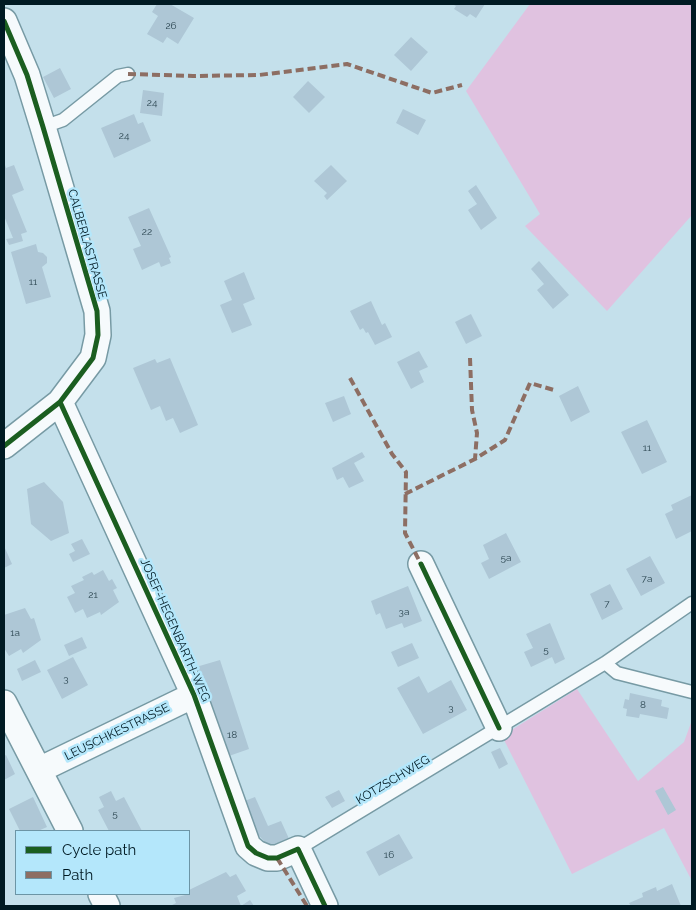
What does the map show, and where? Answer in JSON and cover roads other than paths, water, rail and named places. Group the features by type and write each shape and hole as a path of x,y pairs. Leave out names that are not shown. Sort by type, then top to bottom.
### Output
{"street":[{"name":"CALBERLASTRASSE","path":"4,21 26,74 43,127 97,312 98,335 92,358 60,402 5,442"},
{"name":"JOSEF-HEGENBARTH-WEG","path":"60,402 194,695 248,846 256,853 268,858 277,858 298,849"},
{"path":"420,564 499,728"},
{"name":"LEUSCHKESTRASSE","path":"39,770 194,695"},
{"path":"4,703 69,830"},
{"path":"298,849 325,906"}],"lane":[{"path":"43,127 62,120 118,76 128,74"},
{"name":"KOTZSCHWEG","path":"298,849 605,663 692,603"},
{"path":"605,663 617,673 692,692"}]}
